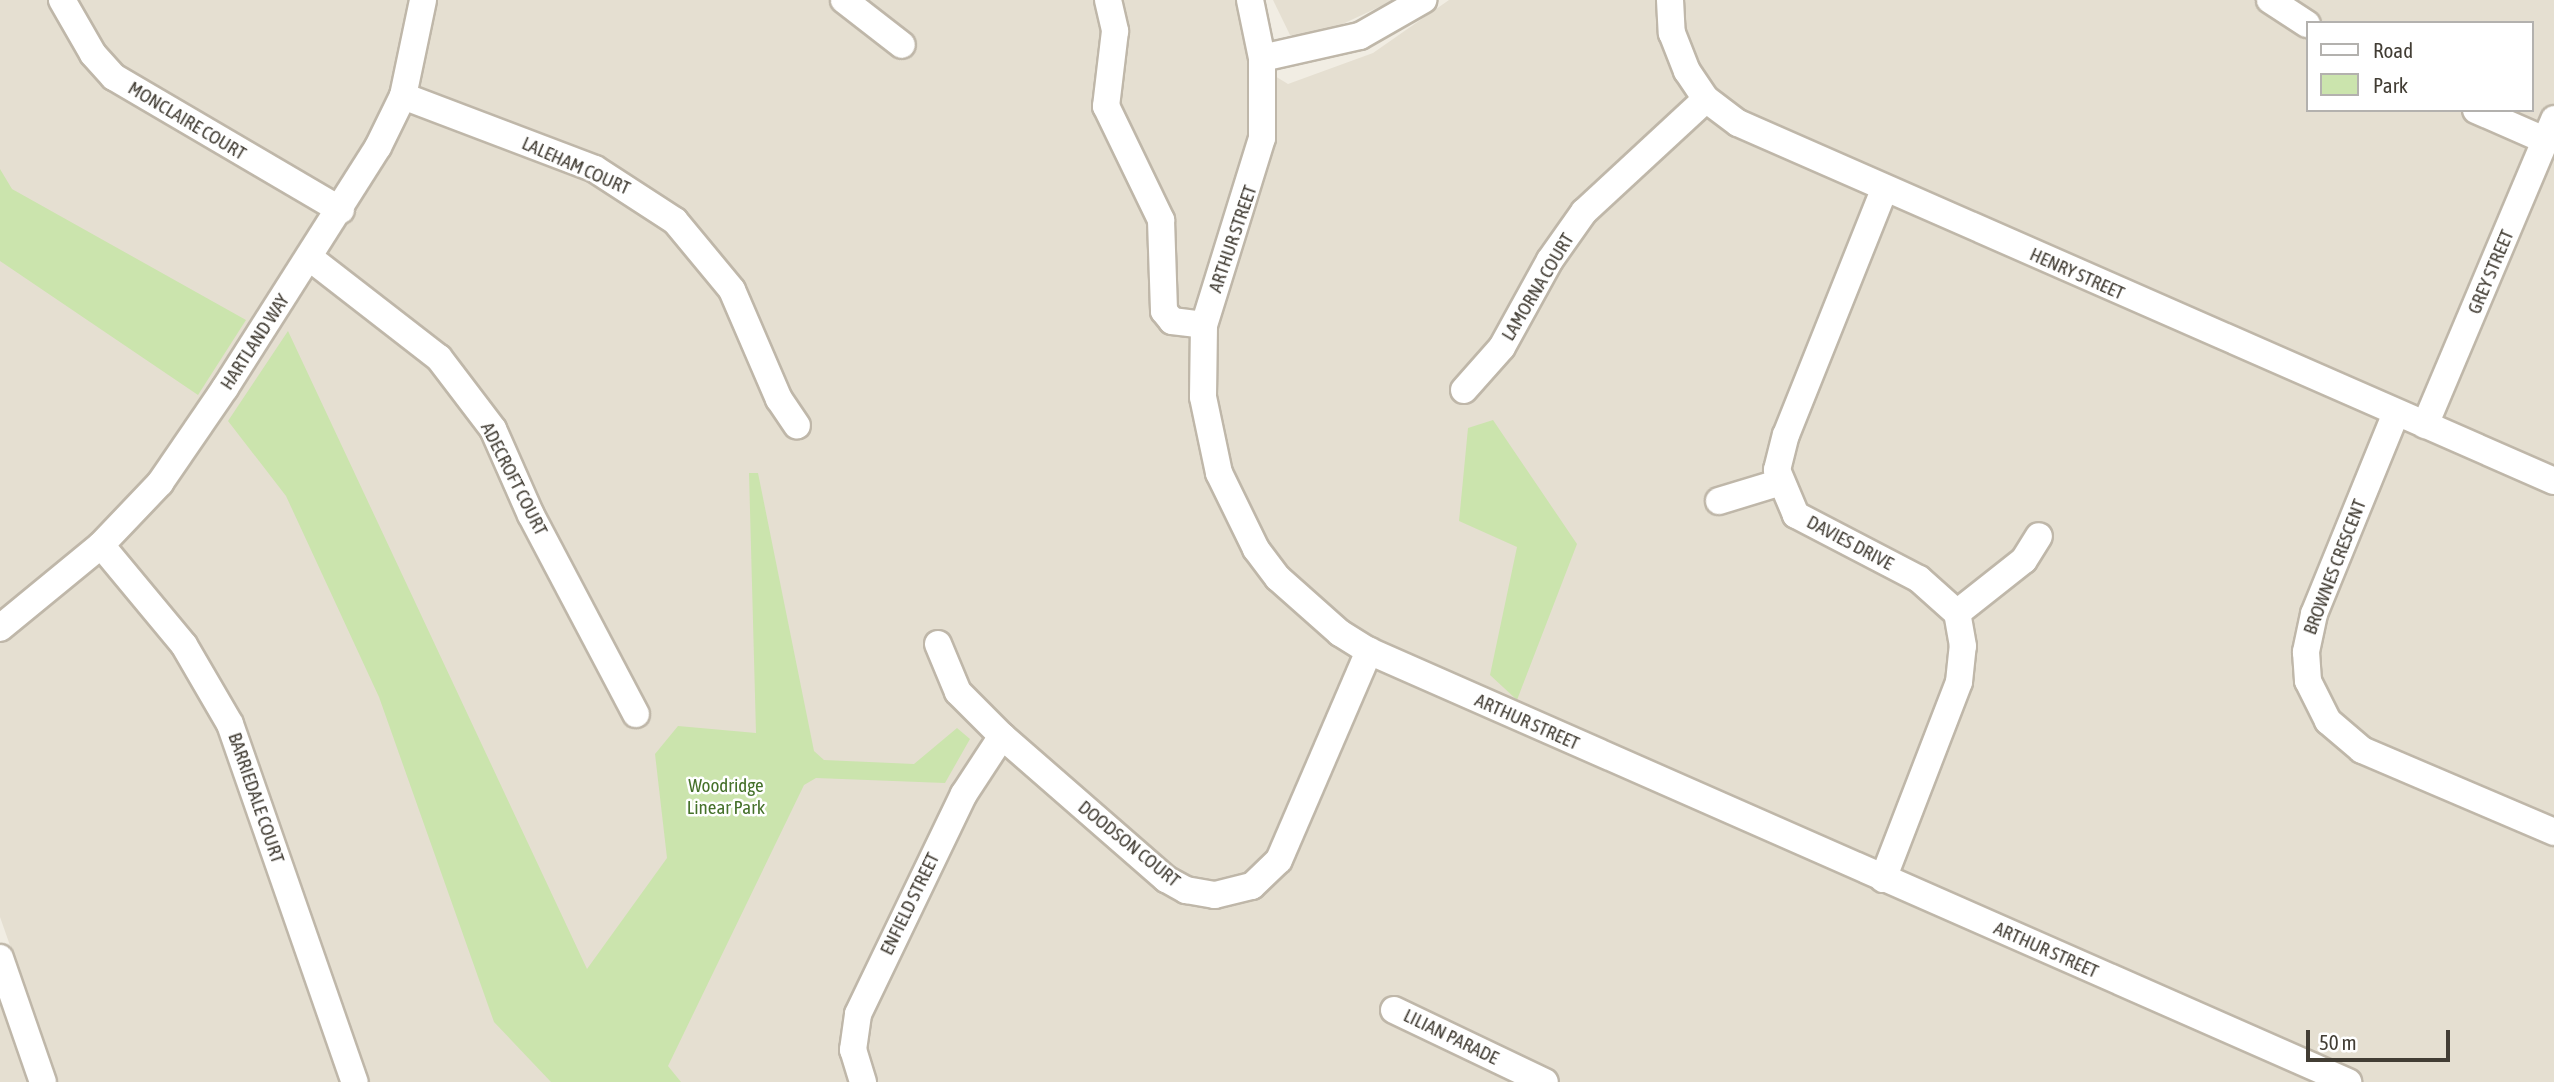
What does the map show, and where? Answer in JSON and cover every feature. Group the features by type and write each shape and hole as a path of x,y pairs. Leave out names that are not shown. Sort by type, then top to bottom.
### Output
{"street":[{"name":"MONCLAIRE COURT","path":"62,0 93,54 114,77 341,210"},
{"name":"HARTLAND WAY","path":"0,628 101,545 160,483 341,210 403,96 423,0"},
{"path":"844,0 902,45"},
{"path":"1108,0 1115,31 1106,106 1161,220 1164,311 1172,320 1204,324"},
{"name":"ARTHUR STREET","path":"1250,0 1262,58 1262,138 1255,177 1204,324 1209,433 1236,512 1278,578 1340,633 1369,651 2348,1082"},
{"path":"1262,58 1360,36 1423,0"},
{"name":"HENRY STREET","path":"1670,0 1672,33 1687,71 1706,99 1738,123 1884,190 2554,481"},
{"path":"2270,0 2306,23"},
{"name":"LALEHAM COURT","path":"403,96 595,169 675,221 732,290 779,399 797,426"},
{"name":"LAMORNA COURT","path":"1464,390 1502,347 1550,260 1584,212 1706,99"},
{"path":"2484,112 2548,129"},
{"name":"GREY STREET","path":"2425,425 2548,129"},
{"path":"1719,501 1778,483 1786,435 1884,190"},
{"name":"ADECROFT COURT","path":"310,258 439,358 493,429 531,515 636,714"},
{"name":"BROWNES CRESCENT","path":"2396,413 2309,628 2306,667 2314,696 2328,721 2362,750 2554,832"},
{"name":"DAVIES DRIVE","path":"1778,483 1788,504 1809,524 1919,579 1957,613"},
{"path":"1883,879 1959,682 1963,646 1957,613 2024,560 2039,536"},
{"name":"BARRIEDALE COURT","path":"101,545 184,645 230,724 355,1082"},
{"name":"DOODSON COURT","path":"938,644 958,692 1002,736 1175,885 1199,893 1241,891 1279,860 1369,651"},
{"name":"ENFIELD STREET","path":"863,1082 853,1051 858,1014 964,794 1002,736"},
{"path":"0,958 43,1082"},
{"name":"LILIAN PARADE","path":"1394,1010 1545,1082"}],"shaded area":[{"path":"0,0 1236,0 1250,61 1288,84 1373,53 1449,0 2554,0 2554,1082 58,1082 0,917"},
{"path":"1273,0 1394,0 1317,36 1290,35"},
{"path":"0,958 43,1082 0,1082"}],"green space":[{"path":"0,169 12,189 246,320 198,395 0,261"},
{"name":"Woodridge Linear Park","path":"288,331 587,969 667,858 655,754 678,726 756,733 749,473 758,473 814,751 824,760 914,764 957,728 970,739 945,783 816,778 804,785 668,1066 681,1082 551,1082 494,1022 379,697 286,496 228,421"},
{"path":"1493,420 1577,544 1517,700 1490,675 1517,547 1459,521 1468,428"}]}
